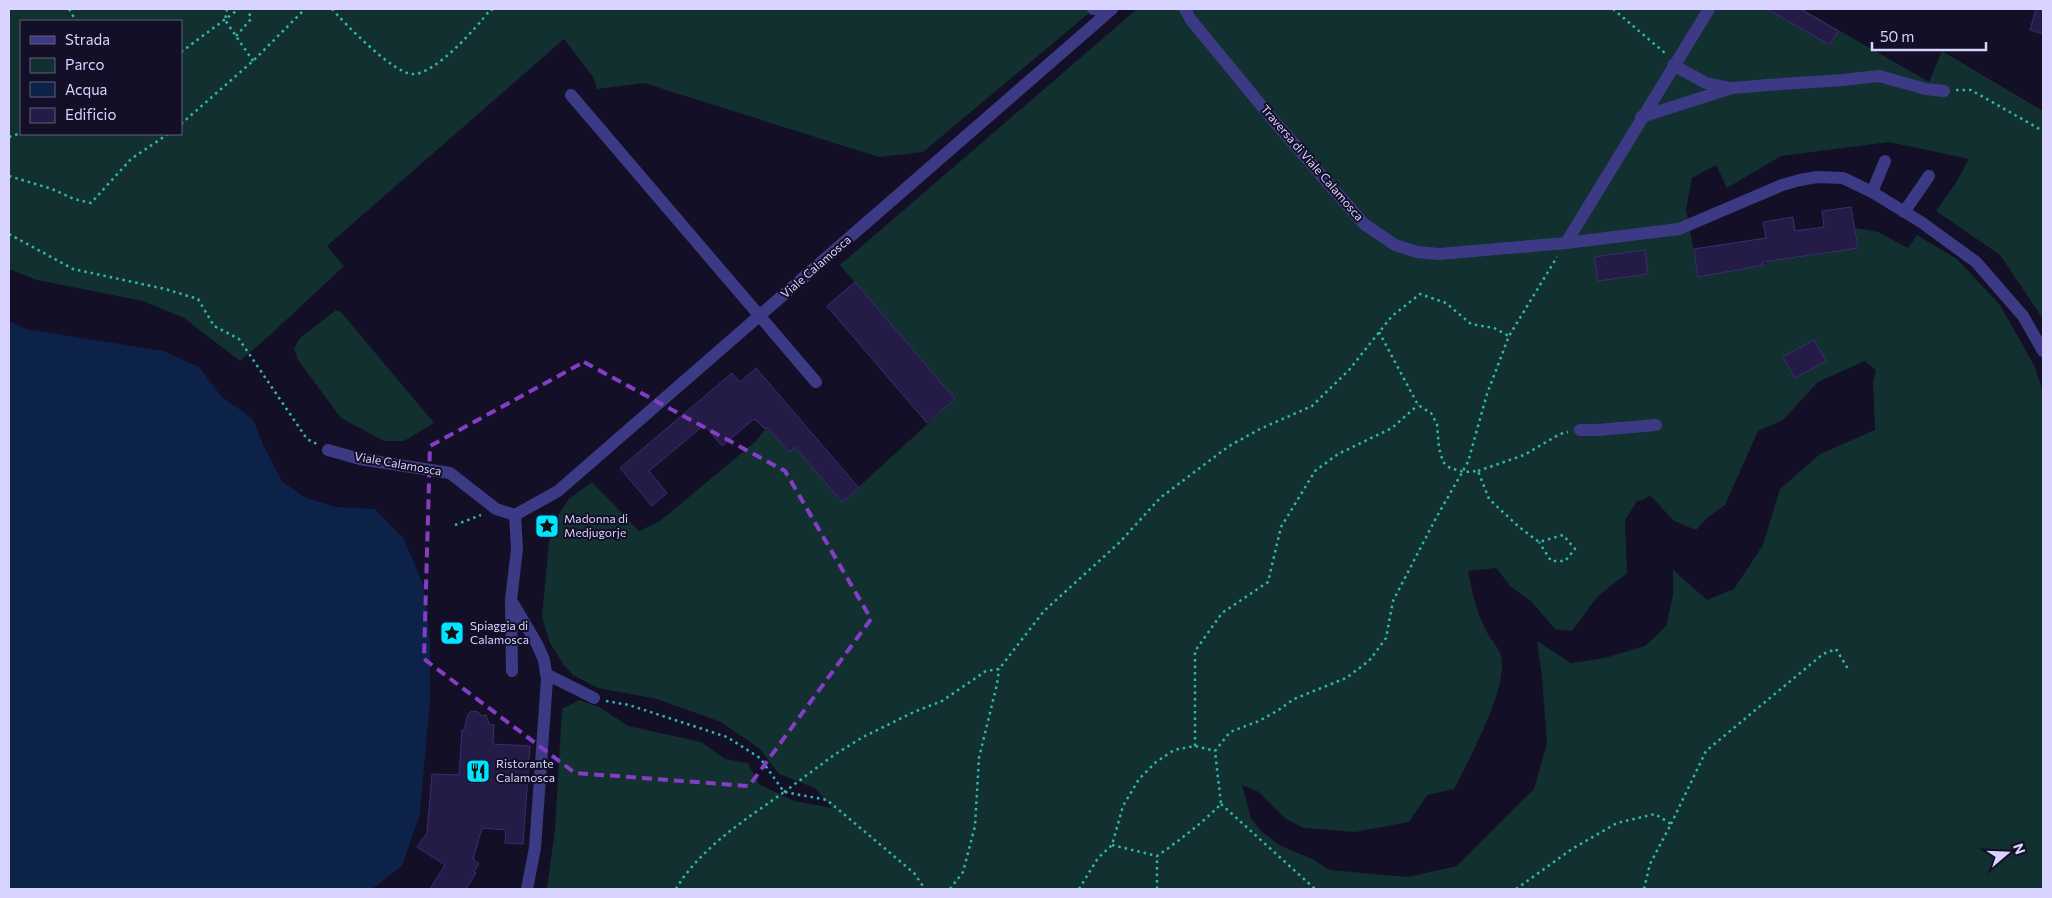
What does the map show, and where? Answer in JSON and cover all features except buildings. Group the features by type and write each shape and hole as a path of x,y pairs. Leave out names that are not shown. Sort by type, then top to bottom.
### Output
{"street":[{"name":"Viale Calamosca","path":"1093,9 1112,9"},
{"name":"Viale Calamosca","path":"328,450 360,459 450,473 496,509 515,515 558,491 1112,9"},
{"name":"Traversa di Viale Calamosca","path":"1185,9 1191,20 1274,121 1364,224 1380,236 1396,244 1417,252 1439,254 1566,243 1679,229 1782,185 1817,177 1844,178 1872,192 1904,212 1976,262 2023,316 2043,351"},
{"path":"1566,243 1708,9"},
{"path":"1674,63 1706,83 1732,88"},
{"path":"1641,117 1732,88 1879,76 1926,89 1944,91"},
{"path":"571,95 816,382"},
{"path":"1872,192 1885,161"},
{"path":"1904,212 1929,176"},
{"path":"1580,430 1656,425"},
{"path":"512,671 511,600 517,549 515,515"},
{"path":"511,600 537,644 544,660 546,674 535,848 527,889"},
{"path":"546,674 594,698"}],"path":[{"path":"69,9 75,20"},
{"path":"227,9 225,20 253,61"},
{"path":"182,51 239,9"},
{"path":"236,36 251,19 248,9"},
{"path":"182,123 253,61 305,9"},
{"path":"332,9 397,69 412,74 436,66 480,22 489,9 496,9"},
{"path":"1613,9 1674,63"},
{"path":"1944,91 1971,90 2043,131"},
{"path":"9,176 52,189 74,199 91,203 130,159 166,135"},
{"path":"9,234 73,269 198,298 214,326 238,339 307,439 328,450"},
{"path":"1314,889 1221,804 1216,751 1230,732 1259,721 1277,711 1294,698 1346,678 1369,661 1386,638 1393,601 1436,518 1456,482 1464,472 1487,394 1509,336 1566,243"},
{"path":"950,889 963,872 975,826 979,758 999,669 1044,611 1120,542 1160,498 1229,446 1260,429 1312,406 1349,370 1392,316 1420,294 1446,303 1471,324 1494,328 1509,336"},
{"path":"1379,332 1418,405 1431,413 1437,424 1439,448 1443,462 1450,468 1464,472 1478,471 1524,455 1560,434 1580,430"},
{"path":"1195,746 1195,651 1222,613 1268,582 1281,527 1315,471 1338,454 1392,428 1418,405"},
{"path":"1478,471 1489,499 1519,527 1539,542 1551,561 1565,561 1575,549 1563,535 1539,542"},
{"path":"455,525 496,509"},
{"path":"1644,889 1650,864 1706,751 1823,654 1836,649 1848,669"},
{"path":"676,889 687,871 732,829 834,755 863,737 914,712 942,701 986,671 999,669"},
{"path":"594,698 628,705 727,737 760,758 784,792 827,800 914,873 925,889"},
{"path":"1079,889 1098,858 1112,846 1123,806 1139,780 1156,762 1174,750 1195,746 1216,751"},
{"path":"1112,846 1157,856 1195,829 1221,804"},
{"path":"1516,889 1572,849 1618,823 1655,814 1671,824"},
{"path":"1157,856 1157,889"}],"highlighted area":[{"path":"584,362 785,471 871,619 749,786 575,773 424,659 430,446"}],"green space":[{"path":"9,9 1094,9 923,152 879,157 644,83 597,89 593,77 564,39 327,246 344,266 240,361 184,318 143,301 37,280 9,269"},
{"path":"1137,9 1802,9 1929,82 1942,51 2043,111 2043,319 2000,255 1936,211 1957,181 1969,159 1889,142 1781,156 1727,188 1716,165 1692,178 1686,210 1699,277 1763,265 1769,261 1858,248 1855,228 1878,232 1908,248 1917,235 1957,259 2000,305 2035,367 2043,392 2043,889 547,889 555,829 562,709 579,700 599,707 628,726 701,742 725,759 748,763 759,784 794,801 832,808 815,788 779,774 760,749 721,722 657,699 598,688 573,675 563,664 550,643 542,617 549,542 559,514 569,499 592,482 639,531 660,521 756,441 767,427 778,440 795,447 842,502 955,399 840,265","holes":["1865,361 1876,370 1873,381 1875,430 1820,454 1780,489 1763,545 1734,589 1707,600 1673,570 1673,595 1666,626 1645,646 1605,658 1571,663 1537,641 1547,743 1534,789 1457,866 1408,877 1330,870 1312,859 1281,846 1262,832 1251,818 1242,785 1259,792 1286,819 1304,828 1355,832 1409,822 1427,795 1454,789 1487,721 1500,683 1502,666 1500,653 1487,633 1480,616 1468,571 1496,568 1511,587 1531,601 1555,629 1572,631 1597,597 1627,573 1625,520 1637,501 1643,500 1650,495 1674,521 1696,530 1707,518 1725,505 1758,431 1783,420 1818,382"]},
{"path":"336,310 341,312 434,423 404,441 384,441 341,418 298,360 294,349 300,338"}],"water":[{"path":"9,321 26,329 163,351 199,367 222,397 253,419 264,447 282,481 304,497 336,507 375,509 404,539 424,587 430,641 430,699 420,814 402,866 372,889 9,889"}],"place":[{"name":"Madonna di Medjugorje","path":"547,526"},
{"name":"Spiaggia di Calamosca","path":"452,633"},
{"name":"Ristorante Calamosca","path":"478,771"}]}
